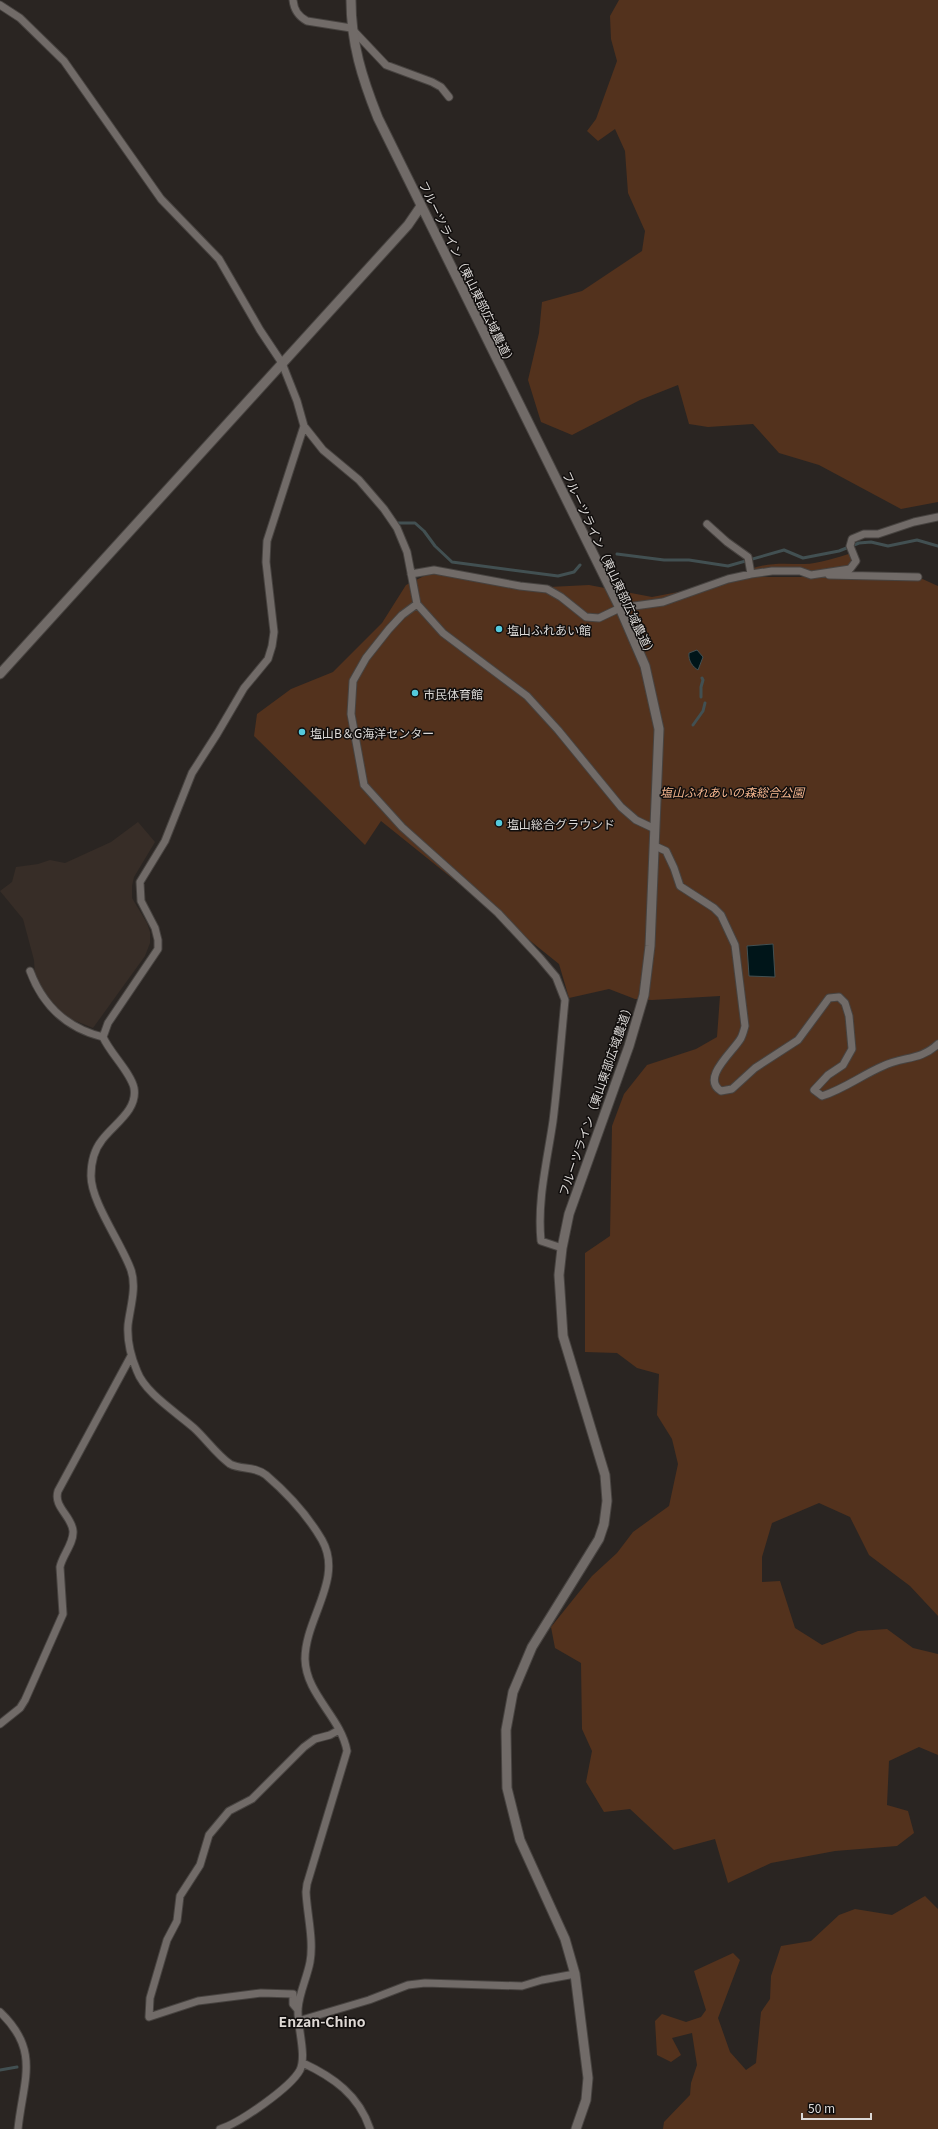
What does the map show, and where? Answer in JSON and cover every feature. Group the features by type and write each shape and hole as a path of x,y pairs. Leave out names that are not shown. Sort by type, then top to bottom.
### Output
{"street":[{"path":"293,0 296,12 307,21 351,28 386,66 432,82 441,88 449,97"},
{"name":"フルーツライン（東山東部広域農道）","path":"351,0 351,28 362,76 378,118 620,608 645,666 656,712 659,744 655,846 650,946 644,995 629,1046 574,1195 562,1248 559,1275 563,1336 605,1475 607,1501 604,1524 592,1552 532,1647 513,1692 506,1730 505,1761 507,1788 520,1840 565,1939 576,1978"},
{"path":"0,5 20,18 64,61 161,199 219,259 260,330 282,363 297,401 304,426 323,450 359,480 384,509 397,528 407,552 417,604 443,633 527,696 558,730 621,807 636,820 655,829"},
{"path":"0,674 408,225 421,206"},
{"path":"220,2129 237,2123 280,2092 299,2071 303,2062 298,2010 310,1962 311,1944 306,1892 307,1884 327,1814 346,1756 346,1742 311,1685 306,1668 305,1657 310,1629 328,1578 329,1560 323,1542 304,1514 265,1474 257,1469 231,1464 193,1427 149,1390 138,1374 132,1356 128,1328 133,1276 100,1206 91,1180 96,1149 101,1140 128,1111 134,1098 134,1088 131,1081 107,1048 103,1037 108,1023 158,949 158,940 154,928 141,901 140,882 165,841 192,773 218,734 244,688 268,659 274,632 266,562 266,541 304,426"},
{"path":"811,575 850,569 856,561 851,550 852,540 864,534 878,534 914,522 938,517"},
{"path":"708,524 727,542 748,557 750,571"},
{"path":"411,574 434,570 520,586 547,589 561,597 586,617 599,618 620,608 663,602 750,571 800,571 811,575 918,577"},
{"path":"417,604 389,629 366,658 353,681 351,714 364,785 402,827 498,913 540,958 562,988 565,1000 553,1121 540,1196 538,1218 541,1241 562,1248"},
{"path":"655,846 666,851 680,886 714,908 721,915 735,945 745,1026 741,1038 715,1071 714,1083 718,1090 721,1091 732,1089 755,1068 798,1040 829,998 839,996 844,1003 849,1016 852,1049 843,1065 828,1075 814,1090 822,1096 837,1091 885,1065 929,1053 938,1044"},
{"path":"30,971 41,995 63,1021 86,1032 103,1037"},
{"path":"0,1724 16,1712 25,1700 63,1614 60,1567 61,1560 72,1537 73,1531 57,1501 58,1491 132,1356"},
{"path":"298,2010 293,2004 293,1994 261,1993 198,2001 148,2017 150,1998 167,1940 177,1921 180,1896 200,1865 209,1835 229,1811 252,1798 304,1747 315,1739 330,1735 339,1730"},
{"path":"298,2021 369,2000 408,1985 425,1983 522,1986 542,1980 576,1978 588,2078 586,2100 576,2129"},
{"path":"0,2012 22,2040 27,2056 18,2129"},
{"path":"303,2062 327,2074 350,2093 366,2117 370,2129"}],"shaded area":[{"path":"697,650 703,657 698,670 689,659 689,653"},
{"path":"138,822 155,842 134,877 132,886 132,898 147,923 150,932 150,943 145,956 93,1028 66,1017 46,995 35,976 34,960 23,919 0,891 12,882 16,867 38,864 50,860 65,863 111,842"},
{"path":"773,944 775,977 749,976 747,946"}],"green space":[{"path":"619,0 938,0 938,502 901,509 819,465 779,453 753,424 708,427 689,424 678,385 640,400 572,435 541,422 528,380 539,333 542,302 582,291 642,251 645,231 628,193 625,151 615,129 598,141 587,131 596,119 617,61 611,39 610,16"},
{"path":"853,553 856,561 850,569 751,576 751,569 764,565 810,564"},
{"name":"塩山ふれあいの森総合公園","path":"434,571 549,587 589,585 652,597 757,577 918,577 938,586 938,1616 910,1586 869,1555 850,1517 819,1503 772,1523 762,1557 762,1582 780,1581 795,1628 822,1645 858,1631 887,1629 913,1648 938,1654 938,1755 919,1747 889,1761 887,1805 908,1811 914,1833 897,1846 835,1851 771,1863 728,1883 715,1839 674,1850 630,1809 604,1812 586,1782 592,1751 582,1729 581,1663 555,1648 551,1627 592,1576 617,1553 633,1532 669,1506 678,1464 672,1439 657,1415 659,1374 637,1368 617,1353 585,1352 585,1253 610,1236 612,1126 624,1094 647,1065 696,1049 717,1037 720,996 652,1000 635,999 609,989 569,998 559,964 381,821 365,845 254,736 257,714 291,689 333,672 382,623 406,585"},
{"path":"925,1896 938,1909 938,2129 663,2129 664,2122 690,2095 691,2083 697,2065 692,2033 672,2038 681,2055 671,2062 657,2055 655,2021 662,2014 686,2022 701,2017 706,2010 694,1971 733,1953 740,1960 718,2018 730,2052 746,2070 756,2063 761,2012 770,1999 771,1976 781,1946 811,1941 839,1915 855,1909 892,1915"}],"waterway":[{"path":"397,523 415,523 424,531 435,546 452,562 558,576 574,572 580,565"},
{"path":"617,554 664,560 689,560 728,566 784,550 803,558 839,551 859,543 871,542 888,546 917,540 938,546"},
{"path":"701,697 702,678"},
{"path":"693,725 703,711 705,703"},
{"path":"0,2070 17,2067"}],"place":[{"name":"塩山ふれあい館","path":"499,629"},
{"name":"市民体育館","path":"415,693"},
{"name":"塩山B＆G海洋センター","path":"302,732"},
{"name":"塩山総合グラウンド","path":"499,823"}],"district":[{"name":"Enzan-Chino","path":"322,2021"}]}
